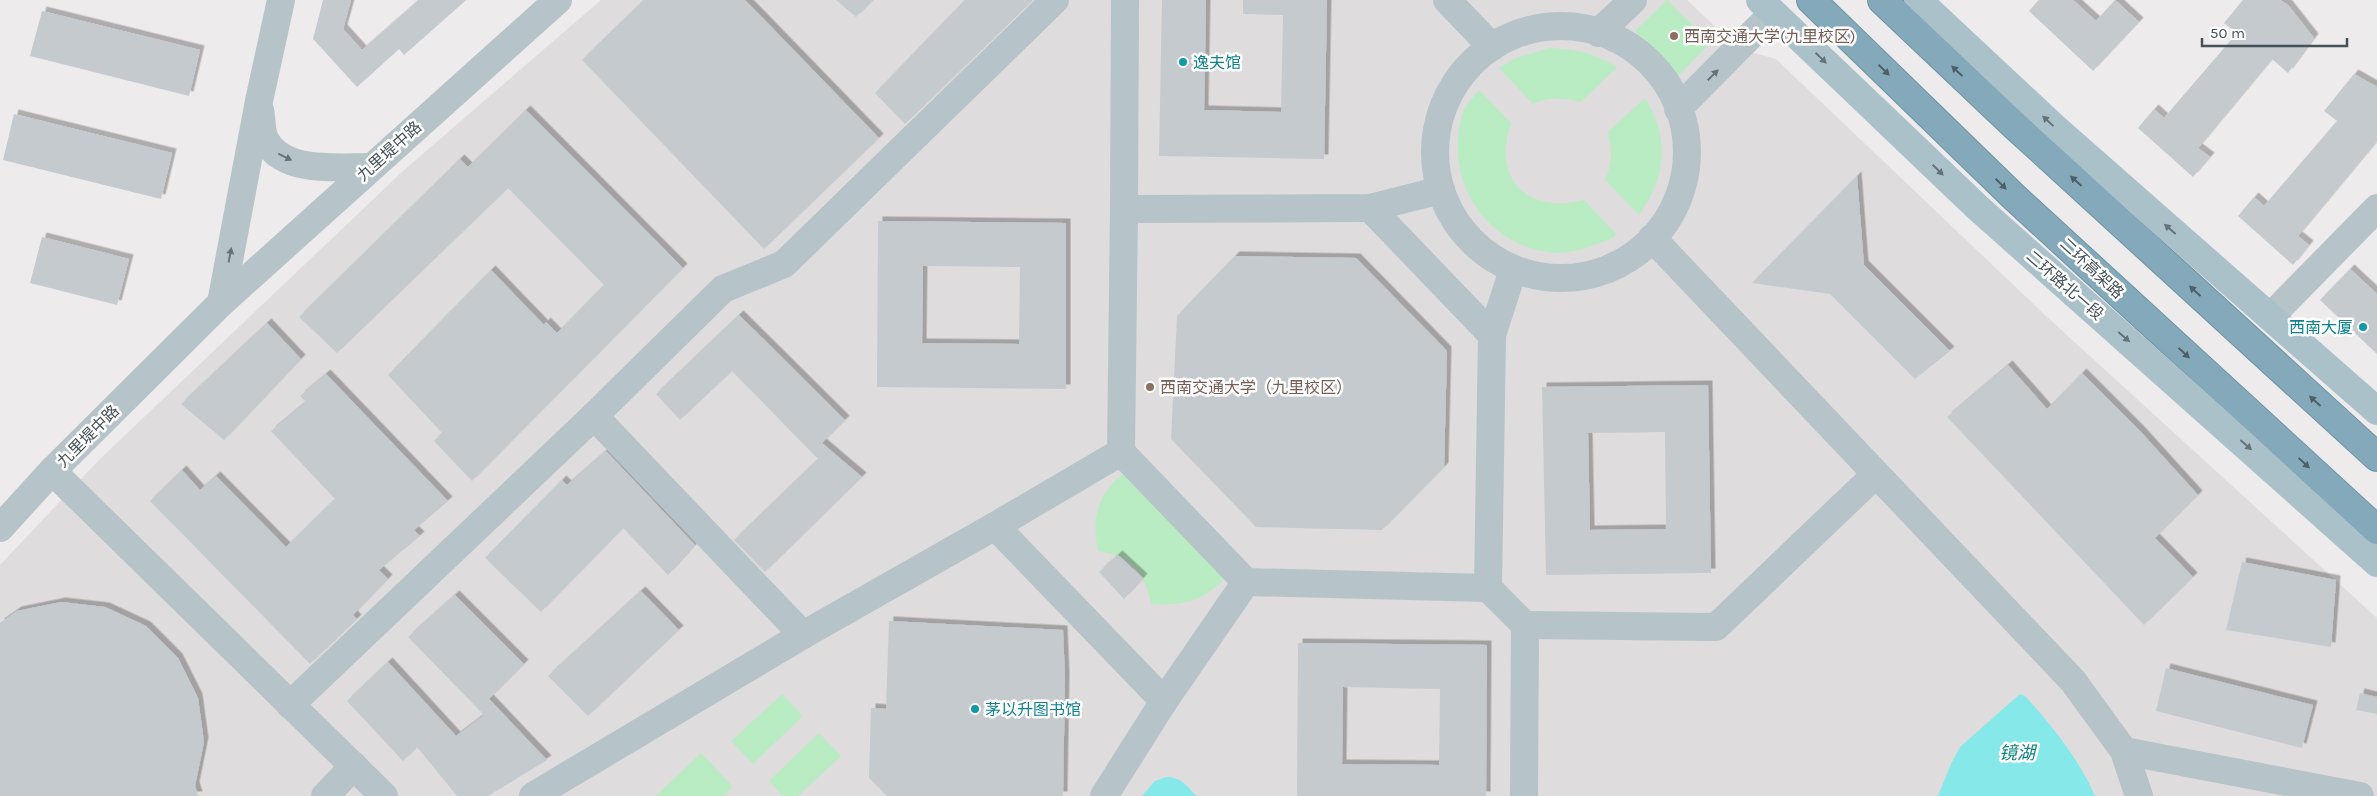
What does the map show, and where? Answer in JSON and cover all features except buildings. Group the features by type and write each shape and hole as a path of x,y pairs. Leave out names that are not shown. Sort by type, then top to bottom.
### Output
{"highway":[{"name":"二环高架路","path":"1811,0 2014,197 2377,530"},
{"path":"1882,0 2014,125 2377,457"}],"main road":[{"path":"1918,0 2054,127 2377,411"},
{"name":"二环路北一段","path":"1766,6 1977,207 2377,563"}],"street":[{"path":"221,303 259,101 282,0"},
{"name":"九里堤中路","path":"0,528 52,471 221,303 558,0"},
{"path":"290,705 594,416 723,289 784,264 1055,0"},
{"path":"1125,0 1121,452 1246,582 1488,588 1525,625 1716,627 1875,475"},
{"path":"1447,0 1492,47"},
{"path":"1598,33 1633,0"},
{"path":"1678,109 1766,6"},
{"path":"1573,26 1598,33 1611,36 1648,60 1674,96 1687,138 1684,181 1668,222 1638,254 1599,274 1556,279 1513,270 1476,246 1451,216 1437,179 1434,139 1445,101 1466,68 1492,47 1534,28 1573,26"},
{"path":"259,101 265,140 281,157 316,168 371,167"},
{"path":"1124,209 1370,208 1441,190"},
{"path":"1370,208 1492,335"},
{"path":"2270,317 2377,208"},
{"path":"1652,238 2073,682 2124,751 2139,796"},
{"path":"1488,588 1492,335 1513,270"},
{"path":"594,416 803,635"},
{"path":"533,796 803,635 1121,452"},
{"path":"52,471 384,796"},
{"path":"995,526 1164,701"},
{"path":"1104,796 1164,701 1246,582"},
{"path":"1524,796 1525,625"},
{"path":"2124,751 2360,796"},
{"path":"325,796 354,766"}],"shaded area":[{"name":"西南交通大学（九里校区）","path":"601,0 1687,0 1739,49 1776,59 2046,316 2377,618 2377,796 0,796 0,565 101,458 403,171"}],"green space":[{"path":"1667,0 1710,43 1679,75 1635,31"},
{"path":"1549,48 1567,49 1584,53 1600,58 1617,67 1581,102 1557,99 1533,104 1499,68 1514,59"},
{"path":"1479,90 1511,123 1506,143 1506,161 1511,176 1519,188 1531,197 1546,202 1564,203 1584,200 1616,234 1613,238 1564,253 1546,252 1512,240 1484,218 1466,188 1458,153 1459,130 1463,113"},
{"path":"1645,98 1658,128 1662,158 1655,186 1639,215 1605,180 1611,156 1608,132"},
{"path":"1128,470 1228,575 1210,591 1184,603 1151,604 1145,583 1134,567 1119,557 1098,551 1096,527 1099,506 1103,496 1110,487"},
{"path":"782,694 803,716 753,764 731,741"},
{"path":"819,733 841,756 798,796 783,796 769,781"},
{"path":"701,753 733,787 724,796 656,796"}],"water":[{"name":"镜湖","path":"2020,694 2026,697 2064,744 2089,782 2095,796 1938,796 1960,747"},
{"path":"1166,777 1180,780 1196,796 1142,796 1155,781"}],"place":[{"name":"西南交通大学(九里校区)","path":"1674,36"},
{"name":"逸夫馆","path":"1183,62"},
{"name":"西南大厦","path":"2363,327"},
{"name":"西南交通大学（九里校区）","path":"1150,387"},
{"name":"茅以升图书馆","path":"975,709"}]}
